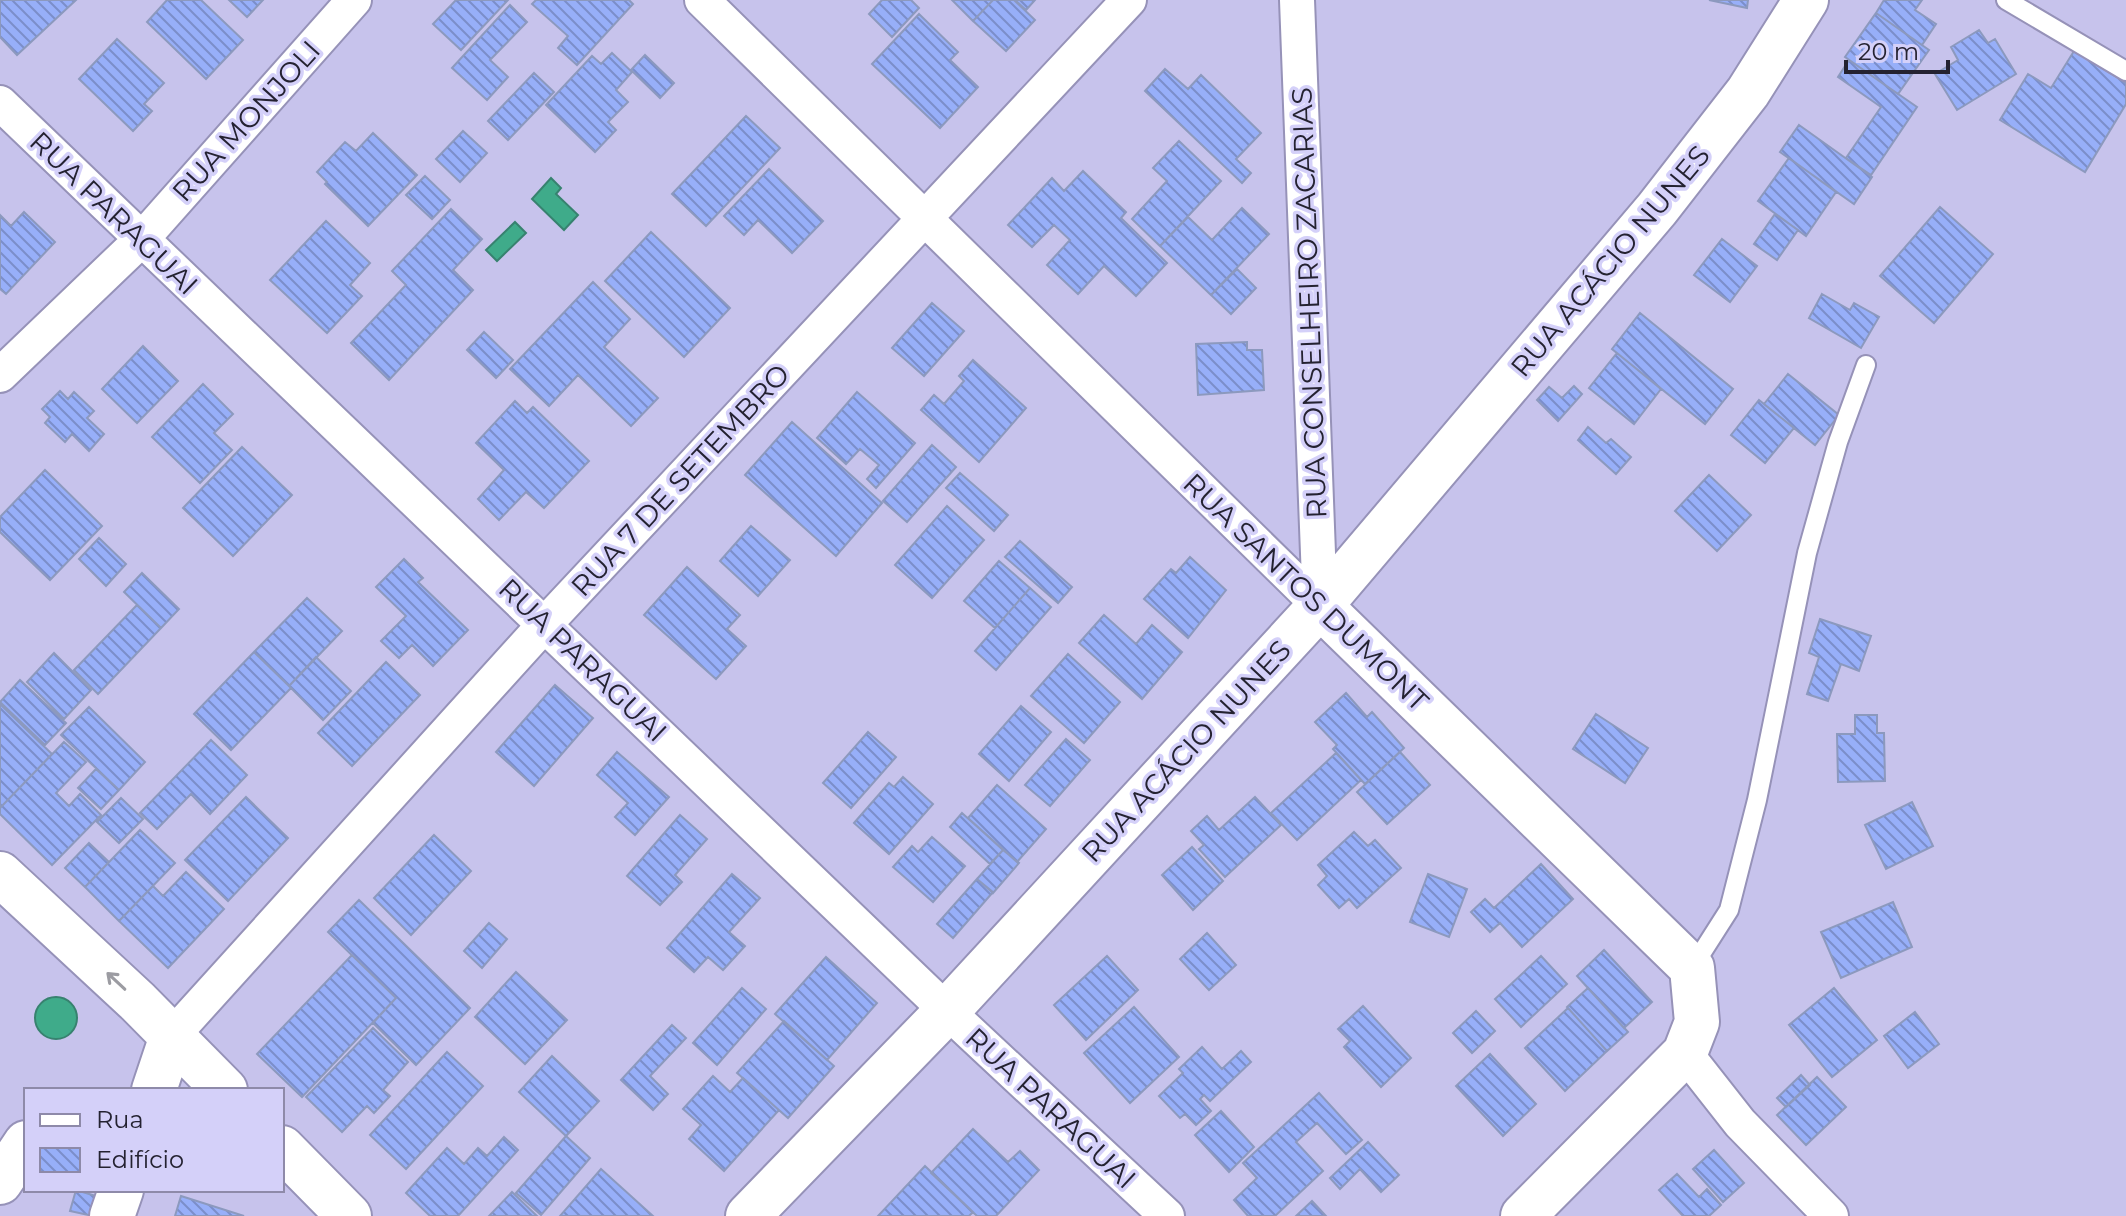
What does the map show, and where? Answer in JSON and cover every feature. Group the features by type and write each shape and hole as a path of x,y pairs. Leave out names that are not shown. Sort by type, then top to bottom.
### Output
{"street":[{"name":"RUA MONJOLI","path":"0,375 141,240 354,0"},
{"name":"RUA SANTOS DUMONT","path":"702,0 1692,968"},
{"name":"RUA 7 DE SETEMBRO","path":"172,1036 545,624 1129,0"},
{"name":"RUA CONSELHEIRO ZACARIAS","path":"1297,0 1320,606"},
{"name":"RUA ACÁCIO NUNES","path":"748,1216 947,1011 1320,606 1657,209 1748,92 1806,0"},
{"name":"RUA PARAGUAI","path":"0,103 947,1011 1167,1216"},
{"path":"0,874 223,1088"},
{"path":"1523,1216 1685,1053 1697,1022 1692,968"},
{"path":"155,1088 172,1036"},
{"path":"1685,1053 1740,1123 1831,1216"},
{"path":"0,1182 24,1146"},
{"path":"284,1150 349,1216"},
{"path":"112,1216 120,1192"}],"lane":[{"path":"2006,0 2126,71"},
{"path":"1692,968 1729,910 1757,800 1807,553 1838,442 1866,365"}],"shaded area":[{"path":"551,178 561,188 556,194 578,215 564,230 532,199"},
{"path":"515,222 526,233 497,261 486,250"},
{"path":"56,997 71,1003 77,1018 71,1033 56,1039 41,1033 35,1018 41,1003"}],"building":[{"path":"0,0 76,0 17,55 0,37"},
{"path":"167,0 201,0 243,40 206,79 147,22"},
{"path":"229,0 263,0 247,17"},
{"path":"456,0 508,0 461,50 433,24"},
{"path":"536,0 629,0 633,4 577,65 558,48 568,36 532,4"},
{"path":"882,0 911,0 919,8 892,37 869,14"},
{"path":"952,0 993,0 973,21"},
{"path":"993,0 1014,0 1035,20 1006,51 973,21"},
{"path":"1015,0 1035,0 1026,10"},
{"path":"1709,0 1748,0 1747,8"},
{"path":"1884,0 1922,0 1915,10 1936,24 1922,45 1876,13"},
{"path":"510,5 527,22 490,60 508,77 487,100 452,68"},
{"path":"1876,13 1929,50 1898,94 1845,57"},
{"path":"919,14 958,52 950,60 978,87 940,128 872,64"},
{"path":"1979,30 1988,43 1995,39 2016,74 1957,110 1935,74 1958,60 1951,47"},
{"path":"117,39 164,83 144,104 152,111 133,131 79,79"},
{"path":"2074,51 2126,83 2126,104 2085,172 2000,120 2028,74 2051,88"},
{"path":"612,53 632,72 616,90 628,102 608,122 616,130 595,152 546,105 592,56 601,64"},
{"path":"645,55 674,83 660,98 631,70"},
{"path":"1849,60 1917,107 1871,175 1846,158 1881,107 1838,77"},
{"path":"1165,69 1188,89 1201,75 1261,133 1236,159 1251,173 1242,183 1145,91"},
{"path":"534,73 554,92 508,140 488,121"},
{"path":"746,116 780,148 706,226 672,194"},
{"path":"1799,125 1872,177 1854,204 1780,152"},
{"path":"463,131 487,153 460,182 436,159"},
{"path":"373,133 417,175 368,226 325,184 327,182 317,172 345,142 356,151"},
{"path":"1179,141 1221,181 1160,246 1132,219 1167,181 1153,168"},
{"path":"1789,158 1836,192 1806,236 1758,201"},
{"path":"769,169 823,221 792,253 758,220 744,235 724,216"},
{"path":"1083,171 1126,212 1121,218 1167,263 1136,296 1104,266 1078,294 1047,265 1070,240 1054,225 1032,247 1008,225 1052,178 1064,191"},
{"path":"425,176 450,200 432,219 406,195"},
{"path":"1940,207 1993,254 1934,323 1880,276"},
{"path":"1242,208 1269,234 1211,295 1160,246 1188,217 1212,240"},
{"path":"451,209 482,239 453,270 473,290 389,380 351,343 406,285 392,271"},
{"path":"24,212 55,242 6,294 0,289 0,215 11,226"},
{"path":"1775,214 1798,230 1777,260 1754,244"},
{"path":"326,221 370,263 350,285 362,296 327,333 270,280"},
{"path":"651,232 730,308 684,357 605,281"},
{"path":"1722,239 1757,266 1730,302 1694,275"},
{"path":"1237,269 1256,288 1231,314 1211,295"},
{"path":"593,282 630,319 604,347 658,398 631,426 578,375 549,406 510,369"},
{"path":"1822,294 1850,310 1854,303 1879,317 1861,348 1809,318"},
{"path":"932,303 964,331 924,376 892,348"},
{"path":"1640,313 1733,389 1705,424 1612,349"},
{"path":"484,332 513,360 496,378 467,350"},
{"path":"1247,342 1247,350 1262,350 1264,390 1198,395 1196,344"},
{"path":"143,346 178,381 137,423 102,389"},
{"path":"1617,353 1661,389 1634,424 1589,388"},
{"path":"973,360 1026,408 979,462 921,410 934,395 944,404 964,381 959,376"},
{"path":"1788,374 1839,415 1815,445 1764,404"},
{"path":"203,384 233,414 214,433 232,450 200,483 152,437"},
{"path":"1574,386 1582,394 1558,421 1537,400 1549,387 1562,398"},
{"path":"60,391 68,399 74,392 94,411 87,418 104,434 89,451 72,434 65,442 45,423 50,417 42,409"},
{"path":"857,392 915,443 876,488 867,479 879,465 860,449 846,464 817,438"},
{"path":"1759,400 1794,428 1765,463 1731,435"},
{"path":"515,401 527,413 533,407 589,461 544,508 526,492 499,520 478,499 504,470 476,443"},
{"path":"792,422 882,503 836,556 745,475"},
{"path":"1588,427 1606,443 1611,439 1631,457 1616,474 1578,440"},
{"path":"932,445 956,467 907,522 883,501"},
{"path":"242,447 292,495 233,556 183,508"},
{"path":"45,470 102,526 50,580 0,532 0,517"},
{"path":"960,473 1008,515 994,531 946,488"},
{"path":"1709,475 1751,515 1717,551 1675,511"},
{"path":"947,506 984,540 932,598 895,565"},
{"path":"751,526 790,560 758,596 720,561"},
{"path":"99,538 126,564 106,586 79,559"},
{"path":"1020,541 1072,587 1058,603 1005,557"},
{"path":"1190,557 1226,590 1188,638 1144,599 1171,569 1176,573"},
{"path":"404,559 423,578 418,582 468,630 433,666 412,645 399,658 381,641 406,616 376,587"},
{"path":"999,561 1030,588 995,628 964,601"},
{"path":"687,567 740,615 727,629 746,646 716,679 644,615"},
{"path":"142,573 179,609 161,628 124,592"},
{"path":"1030,588 1051,607 996,670 975,651"},
{"path":"307,598 342,631 289,686 254,652"},
{"path":"137,605 161,628 98,694 74,670"},
{"path":"1104,615 1136,644 1152,625 1182,652 1142,699 1079,643"},
{"path":"1820,619 1871,636 1859,671 1841,664 1828,701 1807,694 1819,657 1809,653"},
{"path":"254,652 291,688 231,750 194,714"},
{"path":"54,653 91,690 64,719 27,682"},
{"path":"1068,654 1120,702 1084,743 1031,696"},
{"path":"316,657 351,691 323,720 289,686"},
{"path":"386,662 420,695 352,766 318,733"},
{"path":"20,680 66,723 45,745 0,702"},
{"path":"555,685 593,718 534,786 496,752"},
{"path":"1346,693 1367,717 1372,712 1404,748 1365,784 1333,749 1337,745 1315,722"},
{"path":"0,704 52,754 0,808"},
{"path":"1021,706 1051,732 1009,781 979,754"},
{"path":"89,707 145,762 119,790 61,735"},
{"path":"1596,714 1648,748 1625,783 1573,749"},
{"path":"1855,715 1877,715 1877,733 1884,733 1885,781 1838,782 1837,734 1855,734"},
{"path":"868,732 896,757 851,808 823,783"},
{"path":"1066,739 1090,760 1050,806 1025,785"},
{"path":"211,740 247,775 210,814 191,794 157,829 140,813"},
{"path":"64,742 86,762 56,793 69,806 80,794 101,815 52,865 0,814 0,808"},
{"path":"617,752 669,797 635,835 615,817 628,803 597,775"},
{"path":"1400,752 1430,785 1387,824 1357,792"},
{"path":"1336,753 1361,780 1297,840 1271,813"},
{"path":"96,769 119,790 101,809 78,788"},
{"path":"903,777 933,804 889,854 854,823 889,783 894,787"},
{"path":"997,785 1046,829 1017,862 968,818"},
{"path":"246,797 288,838 228,901 185,860"},
{"path":"1255,797 1281,825 1225,877 1199,849 1204,845 1191,831 1207,816 1219,830"},
{"path":"121,798 143,819 119,843 97,822"},
{"path":"1912,802 1933,846 1886,869 1865,825"},
{"path":"962,813 1003,850 990,864 950,827"},
{"path":"680,815 707,839 675,875 682,882 660,905 627,876"},
{"path":"140,830 175,863 119,921 85,887"},
{"path":"1354,832 1368,846 1375,840 1401,868 1357,908 1349,899 1339,908 1318,885 1327,876 1318,865"},
{"path":"434,835 471,871 411,935 374,898"},
{"path":"932,837 965,866 933,902 893,867 912,846 918,852"},
{"path":"89,843 109,862 85,887 65,868"},
{"path":"1192,847 1223,881 1193,910 1162,875"},
{"path":"1003,850 1019,863 993,893 977,879"},
{"path":"1541,864 1573,899 1522,947 1500,923 1490,932 1471,912 1485,899 1494,908"},
{"path":"186,872 224,909 168,968 119,921 153,886 163,896"},
{"path":"732,874 760,898 729,932 745,946 723,970 708,957 694,972 667,948"},
{"path":"1428,874 1467,889 1449,937 1410,922"},
{"path":"977,879 993,892 953,938 937,924"},
{"path":"359,900 470,1008 416,1065 373,1023 396,998 328,932"},
{"path":"1893,902 1912,947 1841,978 1821,932"},
{"path":"489,923 507,939 482,968 464,951"},
{"path":"1207,933 1236,965 1209,990 1180,959"},
{"path":"1604,950 1652,1002 1624,1028 1577,976"},
{"path":"352,955 396,998 302,1097 257,1054"},
{"path":"1107,956 1138,990 1086,1040 1054,1005"},
{"path":"1541,956 1567,984 1521,1027 1495,999"},
{"path":"826,957 877,1003 827,1060 775,1014"},
{"path":"516,972 567,1020 525,1064 475,1017"},
{"path":"742,988 766,1009 717,1065 693,1043"},
{"path":"1588,988 1628,1032 1607,1051 1567,1007"},
{"path":"1834,988 1877,1040 1832,1077 1789,1025"},
{"path":"1363,1006 1411,1058 1381,1087 1344,1047 1350,1041 1338,1029"},
{"path":"1134,1007 1179,1057 1130,1103 1084,1053"},
{"path":"1568,1008 1607,1051 1565,1091 1525,1048"},
{"path":"1476,1011 1495,1031 1472,1053 1453,1033"},
{"path":"1915,1012 1939,1044 1908,1068 1884,1036"},
{"path":"784,1021 834,1066 788,1118 737,1073"},
{"path":"672,1025 686,1038 650,1076 668,1094 653,1110 621,1080"},
{"path":"373,1028 408,1062 383,1090 390,1096 374,1113 367,1106 342,1132 306,1097"},
{"path":"1202,1047 1222,1069 1241,1051 1251,1062 1210,1101 1204,1095 1200,1099 1211,1111 1196,1125 1185,1114 1180,1118 1159,1096 1183,1073 1179,1069"},
{"path":"447,1052 483,1086 406,1169 370,1135"},
{"path":"1490,1054 1536,1104 1503,1136 1456,1086"},
{"path":"552,1056 599,1101 566,1136 519,1092"},
{"path":"1801,1075 1810,1085 1786,1107 1777,1098"},
{"path":"713,1076 730,1092 743,1078 779,1110 724,1171 689,1139 701,1125 683,1109"},
{"path":"1817,1077 1846,1107 1806,1145 1777,1115"},
{"path":"1319,1093 1362,1140 1346,1154 1317,1123 1296,1142 1323,1171 1275,1216 1248,1216 1234,1200 1257,1178 1243,1163"},
{"path":"1221,1111 1254,1147 1229,1172 1195,1135"},
{"path":"973,1129 1008,1162 1020,1151 1039,1170 996,1216 977,1216 931,1173"},
{"path":"566,1136 590,1158 541,1215 516,1193"},
{"path":"504,1137 518,1150 458,1216 430,1216 406,1193 447,1148 464,1164 478,1148 487,1156"},
{"path":"1368,1142 1399,1175 1381,1192 1360,1169 1340,1189 1330,1178"},
{"path":"1714,1150 1744,1183 1723,1202 1693,1169"},
{"path":"925,1166 973,1212 969,1216 878,1216"},
{"path":"601,1169 653,1216 560,1216"},
{"path":"1677,1174 1699,1197 1707,1189 1721,1205 1709,1216 1683,1216 1659,1190"},
{"path":"75,1192 99,1197 93,1216 70,1211"},
{"path":"512,1192 537,1216 489,1216"},
{"path":"181,1196 244,1216 175,1216"},
{"path":"1312,1201 1326,1216 1296,1216"}]}
